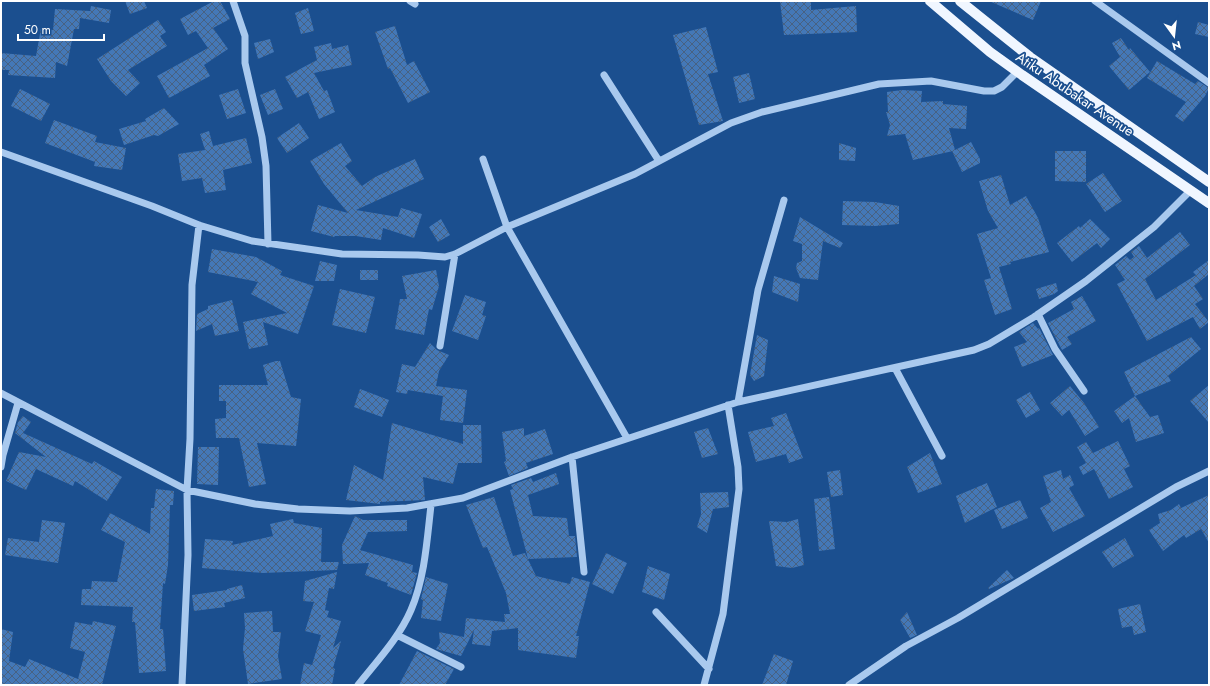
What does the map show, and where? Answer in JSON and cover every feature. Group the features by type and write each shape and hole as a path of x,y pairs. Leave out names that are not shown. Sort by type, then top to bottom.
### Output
{"main road":[{"name":"Atiku Abubakar Avenue","path":"930,1 990,52 1017,72 1209,203"},
{"name":"Atiku Abubakar Avenue","path":"960,1 1030,56 1209,182"}],"street":[{"path":"233,1 245,36 245,62 262,137 266,166 268,244"},
{"path":"1095,1 1209,83"},
{"path":"1,152 152,206 199,225 252,241 342,254 418,255 445,257 455,254 507,227 635,174 731,123 762,112 879,84 930,81 984,91 994,91 1002,87 1017,72"},
{"path":"604,75 659,161"},
{"path":"483,159 507,227 626,438"},
{"path":"1,393 187,490 255,504 298,508 350,511 407,508 431,505 463,498 626,438 738,402 974,350 989,344 1038,314 1086,281 1154,228 1191,190"},
{"path":"738,402 758,290 784,200"},
{"path":"182,685 188,555 187,490 190,439 192,285 199,225"},
{"path":"440,346 455,254"},
{"path":"1038,314 1055,349 1084,391"},
{"path":"895,368 942,456"},
{"path":"1,467 18,403"},
{"path":"704,685 723,614 739,489 738,460 728,405"},
{"path":"572,457 584,572"},
{"path":"849,685 906,646 958,618 1176,487 1209,471"},
{"path":"358,685 398,634 411,611 421,582 431,505"},
{"path":"656,612 709,669"},
{"path":"398,634 461,667"}],"building":[{"path":"125,1 144,1 147,8 130,14"},
{"path":"214,1 220,1 230,19 213,28 228,49 204,65 210,76 169,98 157,76 208,48 196,31 188,35 180,19"},
{"path":"780,1 811,1 811,10 856,6 857,32 784,35"},
{"path":"989,1 1041,1 1033,20"},
{"path":"91,6 111,10 109,23 80,18 79,29 74,29 67,66 56,62 55,78 8,75 9,70 1,70 1,53 36,56 41,28 53,30 55,9 90,11"},
{"path":"308,8 314,31 301,34 295,13"},
{"path":"158,20 166,32 160,36 167,46 128,70 140,83 126,96 111,81 97,59"},
{"path":"1198,22 1209,25 1209,37 1195,34"},
{"path":"395,26 407,65 414,61 430,92 408,103 390,68 388,69 375,32"},
{"path":"706,27 718,72 708,74 723,121 699,125 673,35"},
{"path":"1121,38 1129,50 1130,48 1150,72 1129,90 1109,66 1120,57 1112,43"},
{"path":"270,39 274,52 258,59 254,43"},
{"path":"331,43 332,49 348,45 352,65 314,73 324,91 327,90 335,112 319,119 308,92 297,98 285,77 317,60 314,47"},
{"path":"1157,61 1195,84 1198,81 1209,88 1205,96 1183,122 1175,116 1186,102 1147,78"},
{"path":"749,73 755,99 739,103 733,77"},
{"path":"20,89 50,104 41,121 11,106"},
{"path":"238,89 246,113 227,119 219,95"},
{"path":"275,89 283,109 268,115 260,95"},
{"path":"902,90 922,91 921,102 943,101 943,104 967,106 966,129 949,128 955,150 971,142 980,159 980,163 962,172 952,151 913,160 905,134 887,136 890,125 886,112 888,112 887,92"},
{"path":"164,108 179,124 158,136 154,135 124,145 119,129 146,121 145,119"},
{"path":"54,120 97,136 95,142 126,148 122,170 94,166 95,162 45,143"},
{"path":"299,123 309,138 287,153 277,138"},
{"path":"209,131 213,146 246,138 252,163 223,170 226,190 205,193 202,178 182,181 178,154 205,150 200,134"},
{"path":"341,143 352,161 345,166 362,186 375,177 415,159 424,179 356,210 398,217 401,208 422,214 414,238 383,228 381,240 356,236 334,237 311,231 318,205 348,213 324,184 310,161"},
{"path":"839,143 856,148 855,161 839,160"},
{"path":"1055,151 1086,151 1086,182 1055,181"},
{"path":"1103,173 1122,201 1105,212 1086,184"},
{"path":"1001,175 1010,205 1026,196 1038,218 1049,252 1010,262 1011,264 999,267 1012,309 995,315 984,280 991,278 977,234 998,228 988,211 979,181"},
{"path":"843,201 875,202 899,206 899,224 875,226 842,225"},
{"path":"800,217 843,243 840,248 823,241 818,280 800,278 796,268 797,263 802,261 802,244 793,241"},
{"path":"441,219 450,235 438,242 429,227"},
{"path":"1090,219 1110,239 1101,248 1097,243 1072,262 1057,243 1079,226 1080,228"},
{"path":"1180,232 1190,245 1145,279 1156,300 1196,275 1193,272 1209,260 1209,274 1194,286 1203,299 1195,304 1209,322 1200,329 1193,317 1147,341 1117,284 1125,280 1115,265 1126,256 1130,260 1134,257 1131,252 1139,246 1147,258"},
{"path":"212,249 256,257 282,271 280,275 314,286 298,334 263,322 268,345 249,349 243,322 287,313 251,294 258,282 208,272"},
{"path":"320,261 337,265 334,281 315,281"},
{"path":"360,270 378,270 378,280 360,280"},
{"path":"436,270 439,286 432,310 429,309 424,335 395,329 400,299 407,299 402,276"},
{"path":"774,276 800,284 798,302 772,292"},
{"path":"1056,283 1058,291 1054,294 1039,299 1036,289"},
{"path":"340,289 375,297 366,333 332,325"},
{"path":"465,295 486,302 482,315 486,316 478,340 452,331"},
{"path":"1082,296 1096,321 1067,337 1072,344 1062,350 1048,323 1074,309 1071,302"},
{"path":"232,300 239,331 215,336 212,324 196,331 197,314 208,309 208,306"},
{"path":"1033,323 1038,329 1039,328 1053,355 1022,367 1014,347 1027,342 1019,332"},
{"path":"757,335 768,340 764,376 754,381 750,375"},
{"path":"1191,337 1201,349 1168,376 1171,381 1135,396 1124,372"},
{"path":"430,343 437,350 449,355 439,371 436,386 467,390 463,423 440,420 443,396 408,390 407,394 396,392 402,364 415,367"},
{"path":"280,361 291,397 301,399 296,446 257,443 266,484 249,487 239,438 216,438 215,419 226,418 226,401 219,401 219,385 268,385 263,365"},
{"path":"1209,385 1209,423 1190,401"},
{"path":"1070,386 1084,403 1099,427 1085,436 1069,410 1062,416 1050,403"},
{"path":"360,389 389,400 382,417 354,407"},
{"path":"1030,392 1040,410 1026,418 1016,400"},
{"path":"1135,396 1150,417 1158,415 1164,433 1136,442 1129,418 1122,423 1114,411"},
{"path":"786,413 803,458 789,463 786,454 756,462 748,432 774,426 771,418"},
{"path":"23,416 31,422 23,433 92,464 94,461 122,477 107,501 75,481 73,486 36,469 26,490 6,481 19,452 46,457 15,433 18,422"},
{"path":"392,423 463,444 463,425 481,425 482,463 458,463 453,484 423,477 425,500 380,502 380,504 346,500 354,465 383,480"},
{"path":"524,428 524,436 545,429 553,454 526,463 528,468 509,476 504,462 506,461 502,432"},
{"path":"708,428 718,454 702,458 694,432"},
{"path":"1118,441 1130,466 1124,469 1133,487 1109,499 1094,469 1083,475 1079,467 1086,463 1077,447 1086,442 1093,453"},
{"path":"198,447 219,447 218,485 197,484"},
{"path":"930,453 942,484 918,493 907,467"},
{"path":"840,470 843,495 831,497 827,472"},
{"path":"1061,470 1063,479 1070,475 1074,485 1069,488 1085,516 1053,532 1040,508 1051,502 1043,476"},
{"path":"556,473 559,484 528,495 533,516 567,518 569,536 575,536 577,557 528,559 510,490 513,489 511,485 531,478 533,482"},
{"path":"987,483 997,507 965,523 956,496"},
{"path":"156,489 174,491 173,505 170,505 168,565 165,584 163,583 160,629 163,629 166,671 139,673 135,622 132,622 133,607 81,605 82,589 91,589 92,581 117,582 125,542 101,530 110,513 150,534 151,508 154,508"},
{"path":"728,492 729,507 713,509 707,533 697,527 701,514 700,493"},
{"path":"1209,495 1209,543 1201,529 1186,538 1184,535 1163,551 1149,530 1160,523 1158,514 1171,510 1179,504 1181,508"},
{"path":"494,497 513,556 525,553 536,576 570,584 572,577 590,582 576,636 579,636 576,658 518,650 518,628 492,631 490,646 472,644 474,630 461,656 436,649 440,643 439,632 464,637 466,618 505,622 504,614 510,614 506,593 487,547 483,548 466,505"},
{"path":"829,497 835,549 819,551 814,499"},
{"path":"1020,500 1028,518 1002,529 994,510"},
{"path":"355,516 363,520 407,520 407,531 368,532 360,550 413,565 412,572 417,573 411,595 387,586 388,583 365,575 369,563 343,564 342,545"},
{"path":"293,519 294,523 322,528 321,562 339,562 337,570 263,573 202,568 205,539 233,541 232,545 273,536 270,524"},
{"path":"798,519 804,565 792,568 776,566 769,521 787,522"},
{"path":"42,520 65,523 58,563 5,555 8,538 39,542"},
{"path":"1125,538 1134,556 1113,568 1102,552"},
{"path":"606,553 627,563 613,594 592,584"},
{"path":"648,566 670,574 664,600 642,592"},
{"path":"1007,570 1014,578 989,589 988,588"},
{"path":"337,572 334,589 329,588 325,610 329,611 327,617 341,621 333,648 341,641 333,668 335,669 332,685 300,685 304,663 312,665 321,635 305,631 314,602 303,601 305,581"},
{"path":"426,577 448,584 441,621 421,618 423,600 421,599"},
{"path":"242,585 245,598 224,603 225,607 194,611 192,595 227,590"},
{"path":"1140,604 1146,632 1134,635 1132,626 1122,628 1118,609"},
{"path":"272,611 273,632 281,632 278,656 282,679 248,684 243,649 245,628 244,613"},
{"path":"907,612 917,635 910,638 900,620"},
{"path":"93,621 116,626 102,685 1,684 1,629 13,632 9,661 25,667 29,659 78,679 85,652 70,648 75,622 92,625"},
{"path":"417,651 454,669 445,685 399,685"},
{"path":"774,654 793,661 786,685 762,685"}]}
